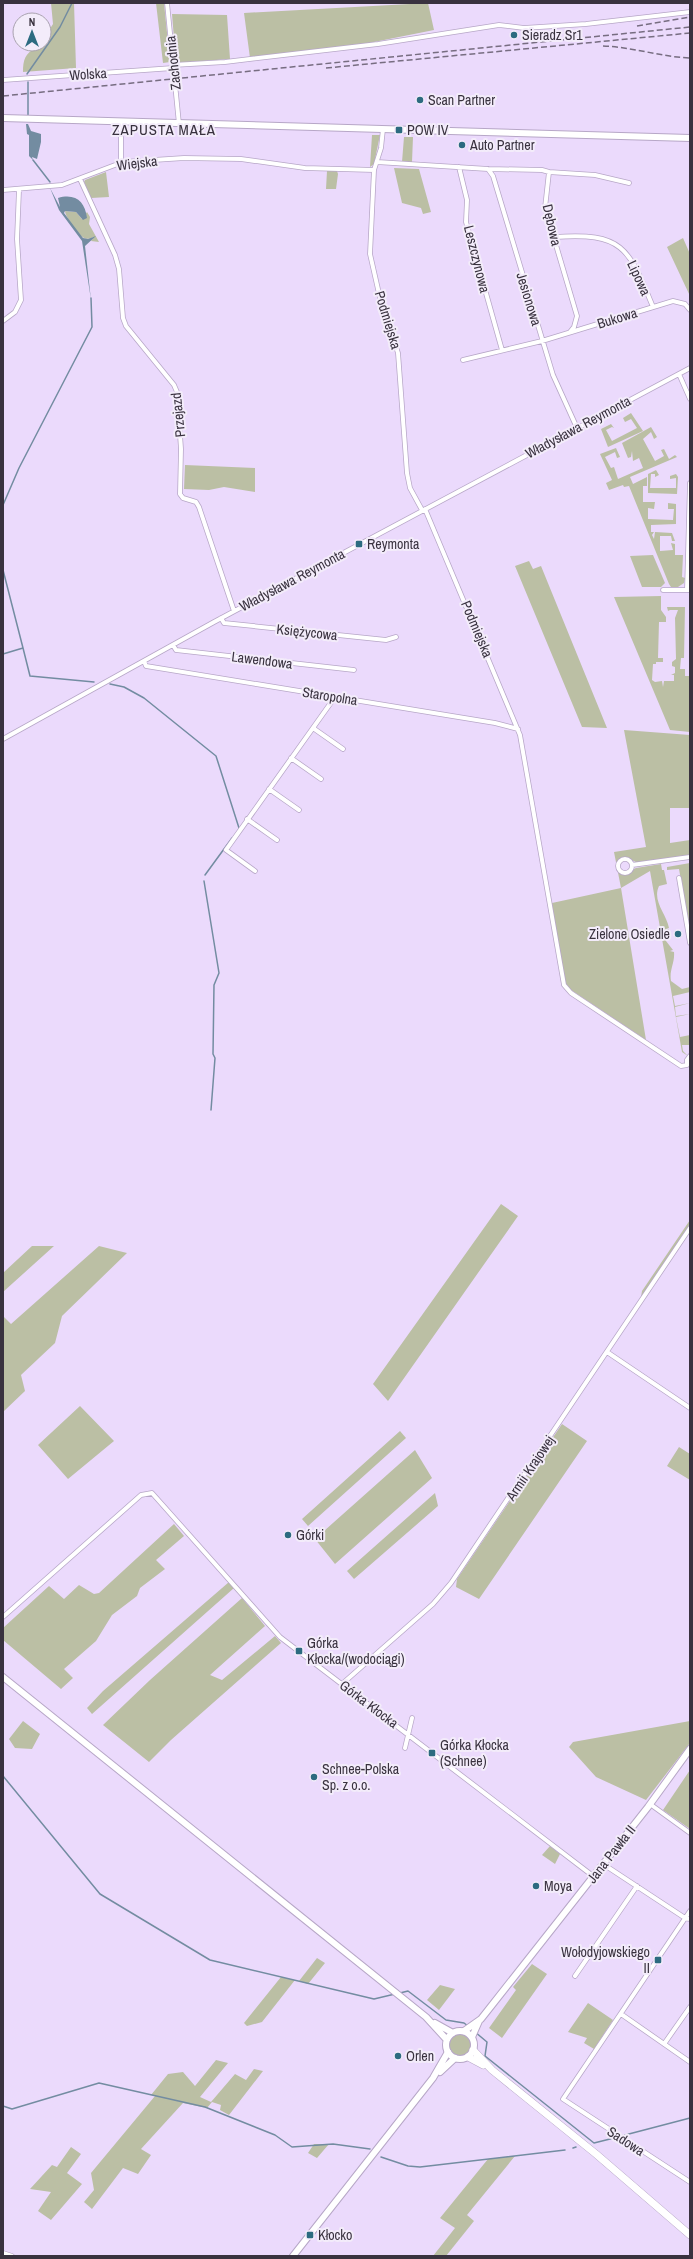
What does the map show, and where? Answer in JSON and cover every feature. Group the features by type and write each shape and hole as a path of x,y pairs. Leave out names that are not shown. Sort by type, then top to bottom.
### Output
{"highway":[{"path":"473,2050 492,2070 614,2169 690,2235"},
{"path":"468,2057 492,2070"}],"main road":[{"path":"3,118 690,138"},
{"path":"3,1677 426,2017 452,2033 471,2031 473,2050 468,2057 455,2058 433,2078"},
{"name":"Jana Pawła II","path":"471,2031 650,1804 690,1749"},
{"path":"293,2256 433,2078 448,2052 447,2040 426,2017"},
{"path":"447,2040 452,2033"},
{"path":"448,2052 455,2058"}],"street":[{"name":"Zachodnia","path":"167,3 179,124"},
{"name":"Wolska","path":"3,80 225,62 370,45 499,25 524,28 586,24 690,12"},
{"path":"121,122 121,163"},
{"name":"Podmiejska","path":"383,129 377,162 374,170 371,262 380,298 398,353 407,473 410,488 424,510 518,729 564,985 571,992 681,1066 689,1066"},
{"name":"Wiejska","path":"3,190 19,190 62,185 121,163 184,158 241,159 289,167 374,170"},
{"path":"377,162 488,169 503,168 595,175 629,183"},
{"name":"Leszczynowa","path":"459,166 467,200 466,222 502,350"},
{"name":"Jesionowa","path":"488,169 493,176 542,341 558,389 577,428"},
{"name":"Dębowa","path":"549,172 545,208 555,237 577,316 574,328 570,332"},
{"name":"Przejazd","path":"80,179 115,255 119,269 123,318 126,326 176,387 180,421 180,494 183,498 196,502 199,507 234,611"},
{"path":"3,321 15,312 21,300 17,239 19,190"},
{"name":"Lipowa","path":"555,237 601,238 621,247 633,262 653,307"},
{"name":"Bukowa","path":"542,341 653,307 679,302 685,304 690,310"},
{"path":"463,360 542,341"},
{"name":"Władysława Reymonta","path":"3,739 221,618 690,368"},
{"path":"679,374 690,399"},
{"path":"663,590 689,590 690,483"},
{"name":"Księżycowa","path":"221,618 224,623 386,640 396,637"},
{"name":"Lawendowa","path":"173,645 176,650 354,670"},
{"name":"Staropolna","path":"144,661 146,666 495,723 518,729"},
{"path":"255,871 226,850 335,697"},
{"path":"313,728 343,749"},
{"path":"291,758 320,779"},
{"path":"269,789 299,810"},
{"path":"247,820 277,840"},
{"path":"632,865 690,857"},
{"path":"679,878 690,943"},
{"path":"689,1066 687,1060 690,1056"},
{"name":"Armii Krajowej","path":"342,1684 433,1604 451,1583 690,1228"},
{"path":"607,1352 690,1408"},
{"name":"Górka Kłocka","path":"3,1617 141,1495 149,1493 155,1495 280,1637 593,1876"},
{"path":"405,1748 407,1733 412,1718"},
{"path":"650,1804 690,1833"},
{"path":"603,1864 688,1919"},
{"path":"575,1976 637,1886"},
{"path":"690,1911 688,1919 621,2014 690,2062"},
{"path":"664,2044 690,2007"},
{"name":"Sadowa","path":"621,2014 563,2099 690,2182"},
{"path":"3,2254 12,2256"}],"green space":[{"path":"51,3 74,3 76,68 23,72 24,60 29,52 52,52"},
{"path":"156,3 164,3 170,62 163,63"},
{"path":"428,3 434,30 369,43 250,58 244,13"},
{"path":"172,14 227,15 230,59 176,63"},
{"path":"372,135 380,135 374,164 370,167"},
{"path":"404,137 413,137 412,162 402,162"},
{"path":"394,168 419,169 431,212 423,214 421,208 402,203"},
{"path":"327,171 337,171 336,189 326,189"},
{"path":"106,172 109,197 91,198 84,182 85,180"},
{"path":"65,211 76,212 82,219 87,212 90,217 89,224 99,242 91,241 94,237 89,239 84,238 76,230"},
{"path":"683,238 690,254 690,296 667,247"},
{"path":"631,413 643,431 608,447 601,429 611,424 614,428 612,427 606,430 612,441 637,428 631,419 625,422 623,418"},
{"path":"651,427 657,437 654,439 651,432 643,439 655,461 664,456 661,450 664,449 669,459 675,455 677,457 630,477 633,484 647,477 647,486 643,486 643,502 655,502 654,509 648,508 648,519 673,520 674,509 668,509 668,503 676,504 676,524 651,525 651,532 654,532 652,535 654,539 655,532 672,533 675,541 672,541 671,536 660,536 660,551 673,550 671,543 675,544 675,555 683,555 682,577 685,578 684,583 678,587 671,587 669,584 629,486 624,487 623,485 609,490 606,483 612,480 600,454 616,448 620,457 617,458 615,452 605,457 611,468 614,467 618,479 643,468 639,458 633,461 632,451 631,457 628,458 622,443"},
{"path":"185,465 255,468 255,492 224,487 209,490 184,489"},
{"path":"656,470 659,475 655,477 655,474 651,474 650,488 676,488 676,478 670,479 670,476 676,474 678,477 677,494 648,493 648,474"},
{"path":"653,555 665,583 661,587 642,587 630,556"},
{"path":"529,561 533,569 541,566 607,728 582,727 515,566"},
{"path":"661,596 661,610 666,617 666,622 659,622 658,658 663,658 663,662 656,662 656,664 653,664 652,680 655,682 662,681 663,687 664,681 674,681 674,675 671,675 675,673 675,667 672,666 672,662 676,659 675,618 678,610 668,611 667,607 685,607 684,658 681,658 680,669 685,669 685,676 690,676 690,732 670,730 614,597"},
{"path":"624,730 690,735 690,808 670,808 670,843 690,840 690,855 638,863 625,857 619,860 617,865 619,872 624,874 636,868 661,864 662,870 664,870 667,884 659,886 657,897 669,928 666,929 669,929 666,941 673,950 670,951 674,952 671,981 682,989 690,987 690,992 673,996 675,1006 690,1003 675,1007 676,1016 690,1014 676,1017 680,1037 690,1035 690,1045 682,1045 683,1051 688,1056 682,1052 650,871 621,888 614,852 646,847"},
{"path":"690,863 690,931 679,869 667,870 667,867"},
{"path":"621,888 646,1040 571,990 565,983 563,976 552,903"},
{"path":"501,1204 518,1216 388,1401 373,1384"},
{"path":"690,1220 690,1224 641,1297 642,1291"},
{"path":"32,1246 54,1246 3,1292 3,1273"},
{"path":"99,1246 127,1253 62,1316 55,1343 21,1375 25,1391 3,1412 3,1316 11,1324"},
{"path":"80,1406 114,1441 68,1479 38,1445"},
{"path":"562,1424 587,1441 479,1599 456,1587 457,1579"},
{"path":"400,1431 406,1438 308,1526 302,1519"},
{"path":"679,1447 690,1454 690,1480 667,1466"},
{"path":"415,1450 432,1478 335,1564 315,1539"},
{"path":"435,1493 438,1506 354,1579 347,1571"},
{"path":"174,1524 184,1536 156,1560 165,1569 140,1588 137,1596 112,1615 96,1641 64,1669 73,1678 61,1689 3,1640 3,1628 49,1586 64,1599 79,1585 94,1594 99,1593"},
{"path":"229,1582 234,1588 92,1714 87,1708 103,1691"},
{"path":"242,1598 265,1626 210,1675 222,1680 275,1636 281,1643 171,1740 149,1762 103,1725 150,1680"},
{"path":"23,1721 40,1734 32,1749 15,1748 9,1739"},
{"path":"690,1721 690,1743 646,1800 596,1777 569,1747 573,1742"},
{"path":"690,1770 690,1829 663,1810"},
{"path":"550,1846 560,1854 555,1864 542,1855"},
{"path":"317,1958 325,1963 308,1984 299,1981"},
{"path":"532,1964 547,1974 502,2038 489,2028 516,1990 513,1987"},
{"path":"281,1977 295,1980 262,2022 247,2026 244,2023"},
{"path":"440,1985 455,1989 439,2010 427,2000"},
{"path":"588,2003 613,2020 594,2049 584,2043 587,2038 568,2032"},
{"path":"460,2034 468,2037 471,2045 468,2053 460,2056 452,2053 449,2045 452,2037"},
{"path":"216,2060 228,2063 200,2097 211,2102 235,2074 246,2080 254,2069 263,2071 229,2115 220,2110 221,2105 212,2102 207,2108 183,2103 141,2149 151,2155 138,2174 123,2168 92,2209 84,2202 94,2190 91,2173 155,2096 151,2095 168,2074 183,2072 195,2086"},
{"path":"314,2144 329,2144 317,2158 308,2153"},
{"path":"71,2147 81,2154 67,2173 82,2184 51,2220 38,2211 51,2192 30,2189 52,2165 57,2167"},
{"path":"515,2156 467,2215 474,2221 446,2256 433,2256 455,2228 440,2218 488,2159"}],"water":[{"path":"26,124 28,124 31,131 41,134 41,142 37,159 32,157 33,160 29,156 29,135 27,134"},
{"path":"50,188 60,207 58,198 75,198 82,203 87,218 83,220 76,212 65,211 64,213 83,238 88,239 96,236 85,246 91,300 82,241 59,210"}],"waterway":[{"path":"27,74 60,27 72,3"},
{"path":"28,82 28,115"},
{"path":"33,160 50,182"},
{"path":"3,505 19,468 92,327 91,298"},
{"path":"3,570 23,648 3,654"},
{"path":"23,648 30,676 94,682"},
{"path":"110,684 124,687 144,698 216,756 239,828"},
{"path":"205,875 232,838"},
{"path":"204,881 219,973 214,985 213,1054 215,1058 211,1110"},
{"path":"3,1776 100,1894 210,1960 374,1999 395,1994"},
{"path":"400,1993 408,1991 446,2020 464,2023 468,2026"},
{"path":"475,2032 487,2042 485,2056 594,2143 614,2138"},
{"path":"3,2106 12,2109 99,2083 205,2107 275,2135 292,2147 333,2144 370,2149"},
{"path":"625,2135 690,2118"},
{"path":"381,2157 408,2166 420,2167 565,2150"}],"railway":[{"path":"637,26 690,17"},
{"path":"3,96 690,27"},
{"path":"326,68 690,33"},
{"path":"603,46 690,58"}],"place":[{"name":"Sieradz Sr1","path":"514,35"},
{"name":"Scan Partner","path":"420,100"},
{"name":"POW IV","path":"399,130"},
{"name":"Auto Partner","path":"462,145"},
{"name":"Reymonta","path":"359,544"},
{"name":"Zielone Osiedle","path":"678,934"},
{"name":"Górki","path":"288,1535"},
{"name":"Górka Kłocka/(wodociągi)","path":"299,1651"},
{"name":"Górka Kłocka (Schnee)","path":"432,1753"},
{"name":"Schnee-Polska Sp. z o.o.","path":"314,1777"},
{"name":"Moya","path":"536,1886"},
{"name":"Wołodyjowskiego II","path":"658,1960"},
{"name":"Orlen","path":"398,2056"},
{"name":"Kłocko","path":"310,2235"}],"district":[{"name":"ZAPUSTA MAŁA","path":"164,130"}]}
